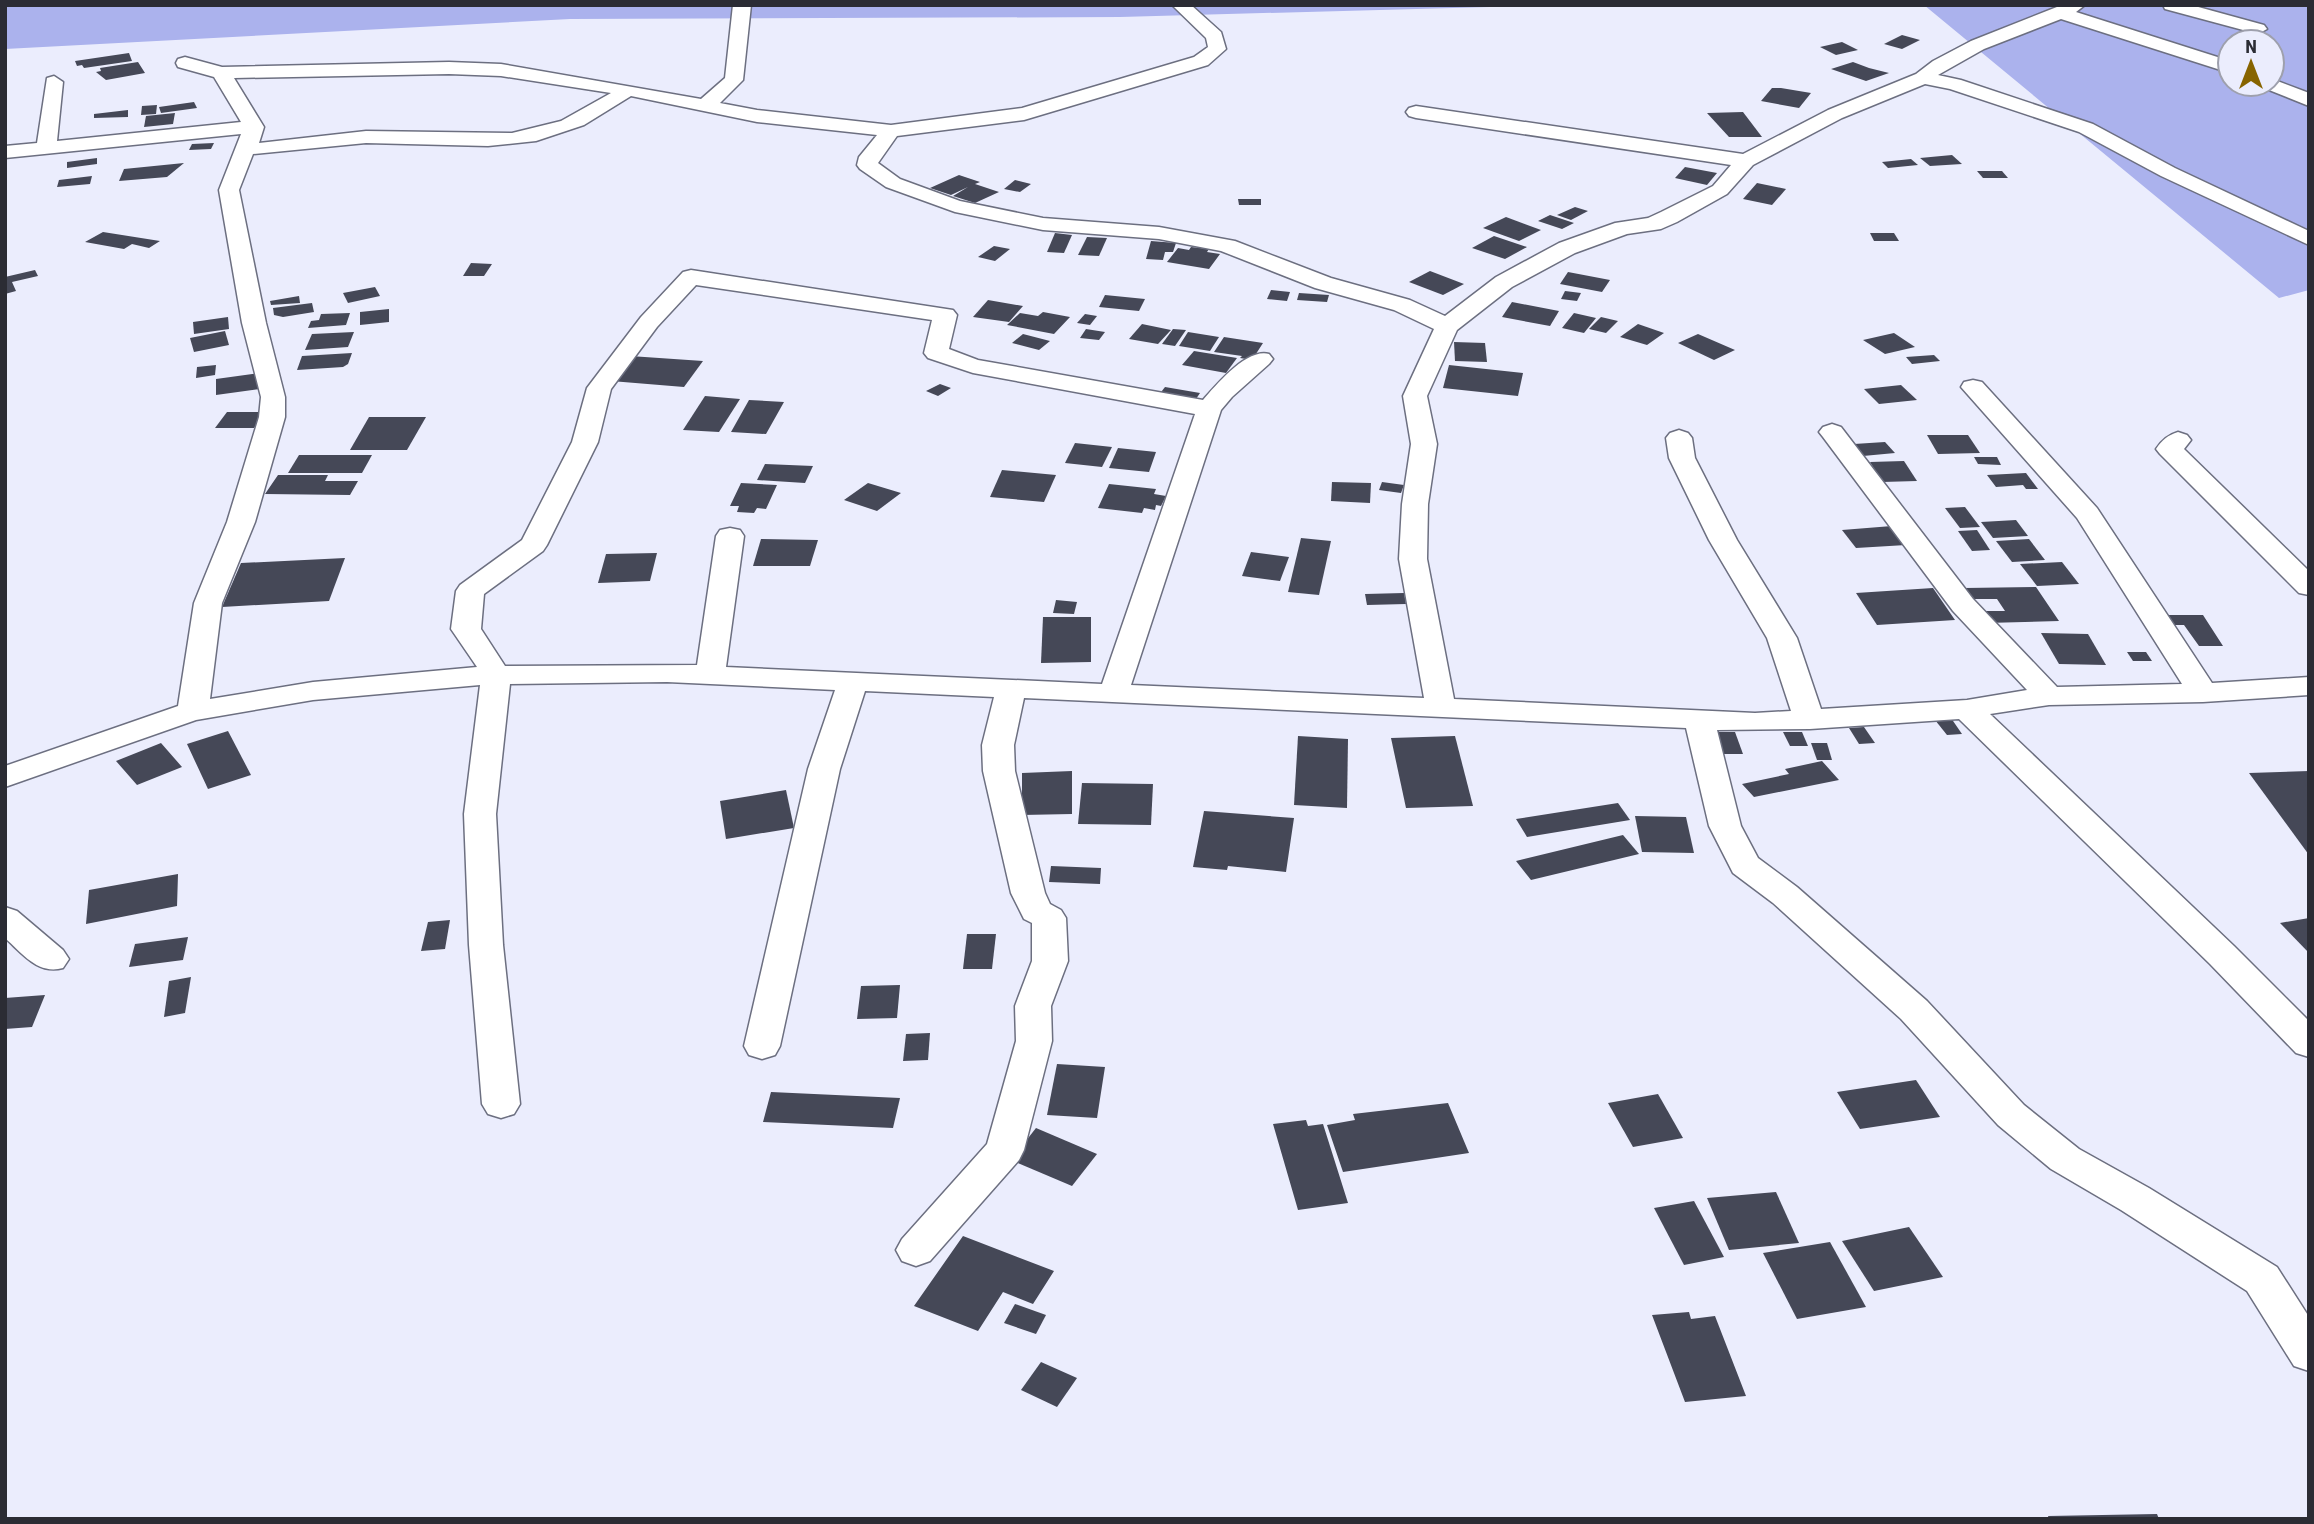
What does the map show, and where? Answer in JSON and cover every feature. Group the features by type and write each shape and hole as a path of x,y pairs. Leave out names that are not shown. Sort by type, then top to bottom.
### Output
{"street":[{"path":"706,105 734,80 742,5"},
{"path":"185,63 221,73 449,68 501,70 628,90 757,116 891,131 1024,114 1201,61 1217,49 1215,36 1180,5"},
{"path":"2171,5 2251,28"},
{"path":"1441,709 1413,559 1415,504 1424,444 1415,396 1447,326 1504,282 1567,248 1623,228 1653,224 1720,190 1746,161 1835,114 1923,78 1974,46 2070,9 2103,30 2172,47 2216,62"},
{"path":"221,73 249,137 262,150 380,136 515,139 546,133 586,118 628,90"},
{"path":"1923,78 1954,84 2086,128 2168,172 2309,239"},
{"path":"46,147 54,82"},
{"path":"2286,90 2309,100"},
{"path":"1416,112 1746,161"},
{"path":"891,131 869,157 867,165 893,183 955,206 1043,224 1159,233 1217,244 1323,284 1402,305 1447,326"},
{"path":"5,152 46,147 249,137"},
{"path":"193,711 208,603 241,522 262,459 272,417 273,397 254,323 229,190 249,137"},
{"path":"501,1104 486,945 480,814 496,674 466,629 470,591 533,545 585,442 599,388 649,322 691,277 945,314 936,353 973,366 1209,409"},
{"path":"1114,692 1209,409 1223,392 1261,359"},
{"path":"1973,387 2088,514 2203,693"},
{"path":"1832,432 1963,605 2049,696"},
{"path":"1679,438 1682,458 1723,540 1782,638 1810,720"},
{"path":"2178,440 2169,449 2309,587"},
{"path":"710,675 730,536"},
{"path":"5,777 193,711 307,691 554,671 1114,692 1700,722 1810,720 1967,709 2049,696 2303,694"},
{"path":"762,1046 824,769 853,681"},
{"path":"916,1250 1005,1150 1034,1041 1033,1006 1050,961 1049,918 1036,911 1028,893 999,771 998,745 1011,690"},
{"path":"1967,709 2309,1044"},
{"path":"1700,722 1725,826 1745,865 1785,895 1914,1010 2011,1115 2065,1159 2136,1199 2262,1279 2309,1353"},
{"path":"5,919 51,959"}],"shaded area":[{"path":"5,5 1559,5 1120,17 570,19 5,49"},
{"path":"1924,5 2309,5 2309,290 2279,298"}],"building":[{"path":"1902,35 1920,40 1902,49 1884,44"},
{"path":"1842,42 1858,50 1836,55 1820,47"},
{"path":"129,53 132,61 84,68 82,65 77,66 75,61"},
{"path":"138,62 145,73 106,80 96,72 101,71 100,68"},
{"path":"1853,62 1889,73 1866,81 1831,69"},
{"path":"1772,88 1811,93 1799,108 1761,101"},
{"path":"194,102 197,108 161,113 159,107"},
{"path":"157,105 156,114 141,115 142,106"},
{"path":"128,110 128,117 94,118 94,114"},
{"path":"1743,112 1762,137 1729,137 1707,113"},
{"path":"175,113 173,124 144,127 146,116"},
{"path":"214,143 211,149 189,150 192,144"},
{"path":"1952,155 1962,164 1930,166 1920,158"},
{"path":"97,158 97,164 67,168 67,162"},
{"path":"1911,159 1918,165 1888,168 1882,162"},
{"path":"184,163 167,177 119,181 124,169"},
{"path":"1685,167 1717,173 1707,185 1675,178"},
{"path":"1977,171 2002,171 2008,178 1983,178"},
{"path":"959,175 999,192 975,203 953,196 968,187 951,195 930,188"},
{"path":"92,176 90,184 57,187 59,180"},
{"path":"1015,180 1031,184 1020,192 1004,189"},
{"path":"1757,183 1786,189 1772,205 1743,199"},
{"path":"1238,199 1261,199 1261,205 1239,205"},
{"path":"1575,207 1588,211 1571,220 1557,215"},
{"path":"1550,215 1574,223 1562,229 1538,221"},
{"path":"1506,217 1541,230 1519,241 1483,228"},
{"path":"103,232 160,241 149,248 132,244 124,249 85,242"},
{"path":"1055,233 1072,235 1064,253 1047,252"},
{"path":"1870,233 1894,233 1899,241 1874,241"},
{"path":"1494,236 1527,247 1505,259 1472,248"},
{"path":"1087,237 1107,238 1099,256 1078,255"},
{"path":"1151,241 1176,243 1173,252 1165,252 1163,260 1146,259"},
{"path":"994,246 1010,249 995,261 978,257"},
{"path":"1191,247 1209,249 1207,252 1220,254 1209,269 1167,262 1178,248 1189,250"},
{"path":"471,263 492,264 484,276 463,276"},
{"path":"35,270 38,276 12,282 16,291 5,294 5,277"},
{"path":"1430,271 1464,284 1443,295 1409,282"},
{"path":"1568,272 1610,280 1602,292 1560,284"},
{"path":"375,287 380,296 348,303 343,293"},
{"path":"1271,290 1290,292 1287,301 1267,299"},
{"path":"1565,291 1581,293 1577,301 1561,299"},
{"path":"1299,293 1329,295 1327,302 1297,300"},
{"path":"1105,295 1145,299 1139,311 1099,307"},
{"path":"299,296 300,303 271,305 270,301"},
{"path":"988,300 1023,306 1009,322 973,317"},
{"path":"1512,302 1559,311 1550,326 1502,317"},
{"path":"312,303 314,312 283,317 274,315 273,308"},
{"path":"389,309 389,322 360,325 360,312"},
{"path":"1043,312 1070,317 1054,334 1007,325 1020,313 1038,316"},
{"path":"350,313 346,325 308,328 311,321 319,320 321,314"},
{"path":"1574,313 1596,318 1584,333 1562,328"},
{"path":"1085,314 1097,316 1090,325 1077,323"},
{"path":"228,317 229,329 194,334 193,322"},
{"path":"1601,317 1618,321 1606,333 1589,329"},
{"path":"1142,324 1171,330 1158,344 1129,339"},
{"path":"1638,324 1664,333 1647,345 1620,337"},
{"path":"1086,329 1105,332 1099,340 1080,338"},
{"path":"1173,329 1186,330 1175,346 1162,344"},
{"path":"225,331 229,345 194,352 190,338"},
{"path":"354,332 348,347 305,350 312,334"},
{"path":"1188,332 1219,337 1210,351 1179,346"},
{"path":"1894,333 1915,347 1885,354 1863,340"},
{"path":"1023,334 1050,341 1039,350 1012,343"},
{"path":"1698,334 1735,350 1714,360 1678,343"},
{"path":"1224,337 1263,343 1252,360 1214,352"},
{"path":"1454,342 1485,343 1487,362 1455,361"},
{"path":"1194,351 1237,358 1226,373 1182,365"},
{"path":"352,353 348,364 343,367 297,370 302,356"},
{"path":"1934,355 1940,361 1912,364 1906,357"},
{"path":"630,356 703,361 684,387 611,381"},
{"path":"216,365 215,375 196,378 197,367"},
{"path":"1449,365 1523,373 1518,396 1443,388"},
{"path":"259,373 260,389 216,395 216,379"},
{"path":"940,384 951,388 938,396 926,391"},
{"path":"1901,385 1917,400 1879,404 1864,389"},
{"path":"1165,387 1200,393 1194,402 1158,396"},
{"path":"705,396 740,399 719,432 683,430"},
{"path":"749,400 784,402 766,434 731,432"},
{"path":"227,412 265,412 254,428 215,428"},
{"path":"369,417 426,417 407,450 350,450"},
{"path":"1927,435 1968,435 1980,453 1938,454"},
{"path":"1885,442 1895,453 1863,456 1854,444"},
{"path":"1075,443 1112,447 1102,467 1065,463"},
{"path":"1118,448 1156,452 1149,472 1109,468"},
{"path":"299,455 372,455 362,473 288,473"},
{"path":"1974,457 1997,457 2001,465 1978,464"},
{"path":"1904,461 1917,481 1882,482 1870,462"},
{"path":"765,464 813,466 805,483 757,480"},
{"path":"1002,470 1056,475 1044,502 990,497"},
{"path":"2026,473 2038,489 2026,489 2023,485 1996,487 1987,475"},
{"path":"278,475 328,475 325,481 358,481 350,495 265,494"},
{"path":"1332,482 1371,483 1370,503 1331,501"},
{"path":"1382,482 1404,485 1401,493 1379,490"},
{"path":"741,483 777,485 766,509 757,508 754,513 737,512 739,506 730,506"},
{"path":"868,483 901,493 877,511 844,500"},
{"path":"1109,484 1156,489 1154,494 1166,496 1161,506 1156,505 1155,510 1144,508 1142,513 1098,508"},
{"path":"1965,507 1980,527 1960,528 1945,508"},
{"path":"2016,520 2028,536 1993,538 1981,522"},
{"path":"1892,526 1906,545 1856,548 1842,530"},
{"path":"1977,530 1990,550 1972,551 1958,531"},
{"path":"1301,538 1331,541 1319,595 1288,592"},
{"path":"761,539 818,540 810,566 753,566"},
{"path":"2029,539 2045,560 2012,562 1996,541"},
{"path":"1251,552 1289,557 1280,581 1242,576"},
{"path":"657,553 650,581 598,583 606,554"},
{"path":"345,558 329,601 222,607 241,563"},
{"path":"2062,562 2079,584 2037,586 2020,564"},
{"path":"2036,587 2059,621 1986,623 1979,611 2005,611 1997,599 1972,599 1965,588"},
{"path":"1933,588 1955,620 1877,625 1856,593"},
{"path":"1404,593 1406,604 1367,605 1365,594"},
{"path":"1056,600 1077,602 1074,614 1053,613"},
{"path":"2156,615 2203,615 2223,646 2199,646 2184,625 2162,625"},
{"path":"1043,617 1091,617 1091,662 1041,663"},
{"path":"2041,633 2088,634 2106,665 2059,664"},
{"path":"2127,652 2146,652 2152,661 2133,661"},
{"path":"1951,718 1962,734 1947,735 1935,720"},
{"path":"1864,727 1875,743 1859,744 1849,728"},
{"path":"228,731 251,775 208,789 187,744"},
{"path":"1711,732 1735,732 1743,754 1720,754"},
{"path":"1783,732 1802,732 1808,746 1790,746"},
{"path":"1298,736 1348,739 1347,808 1294,805"},
{"path":"1455,736 1473,806 1406,808 1391,738"},
{"path":"161,743 182,767 137,785 116,761"},
{"path":"1811,743 1827,743 1832,760 1817,760"},
{"path":"1822,761 1839,780 1754,797 1742,784 1789,774 1785,769"},
{"path":"1072,771 1072,814 1022,815 1022,773"},
{"path":"2309,771 2309,855 2249,773"},
{"path":"1082,783 1153,784 1151,825 1078,824"},
{"path":"786,790 794,828 726,839 720,801"},
{"path":"1618,803 1630,820 1527,837 1516,819"},
{"path":"1204,811 1294,818 1286,872 1228,866 1227,870 1193,867"},
{"path":"1635,816 1686,817 1694,853 1642,852"},
{"path":"1623,835 1639,854 1531,880 1516,861"},
{"path":"1051,866 1101,868 1100,884 1049,882"},
{"path":"178,874 177,906 86,924 89,890"},
{"path":"2309,918 2309,953 2280,923"},
{"path":"450,920 445,949 421,951 428,922"},
{"path":"967,934 996,934 992,969 963,969"},
{"path":"188,937 183,960 129,967 135,944"},
{"path":"191,977 185,1013 164,1017 169,981"},
{"path":"900,985 897,1018 857,1019 861,986"},
{"path":"45,995 32,1027 5,1029 5,998"},
{"path":"930,1033 928,1060 903,1061 906,1034"},
{"path":"1057,1064 1105,1067 1097,1118 1047,1115"},
{"path":"1916,1080 1940,1117 1860,1129 1837,1092"},
{"path":"771,1092 900,1098 893,1128 763,1122"},
{"path":"1658,1094 1683,1138 1633,1147 1608,1103"},
{"path":"1448,1103 1469,1153 1343,1172 1327,1125 1355,1120 1353,1114"},
{"path":"1306,1120 1308,1126 1323,1124 1348,1203 1298,1210 1273,1124"},
{"path":"1036,1128 1097,1154 1072,1186 1011,1160"},
{"path":"1776,1192 1799,1243 1729,1250 1707,1198"},
{"path":"1694,1201 1724,1257 1684,1265 1654,1208"},
{"path":"1909,1227 1943,1277 1874,1291 1842,1241"},
{"path":"963,1236 1054,1271 1033,1304 1003,1292 978,1331 914,1306"},
{"path":"1830,1242 1866,1307 1797,1319 1763,1253"},
{"path":"1015,1304 1046,1315 1036,1334 1004,1323"},
{"path":"1689,1312 1691,1319 1715,1316 1746,1396 1685,1402 1652,1315"},
{"path":"1041,1362 1077,1378 1057,1407 1021,1390"},
{"path":"2157,1514 2159,1519 2049,1519 2048,1516"}]}
